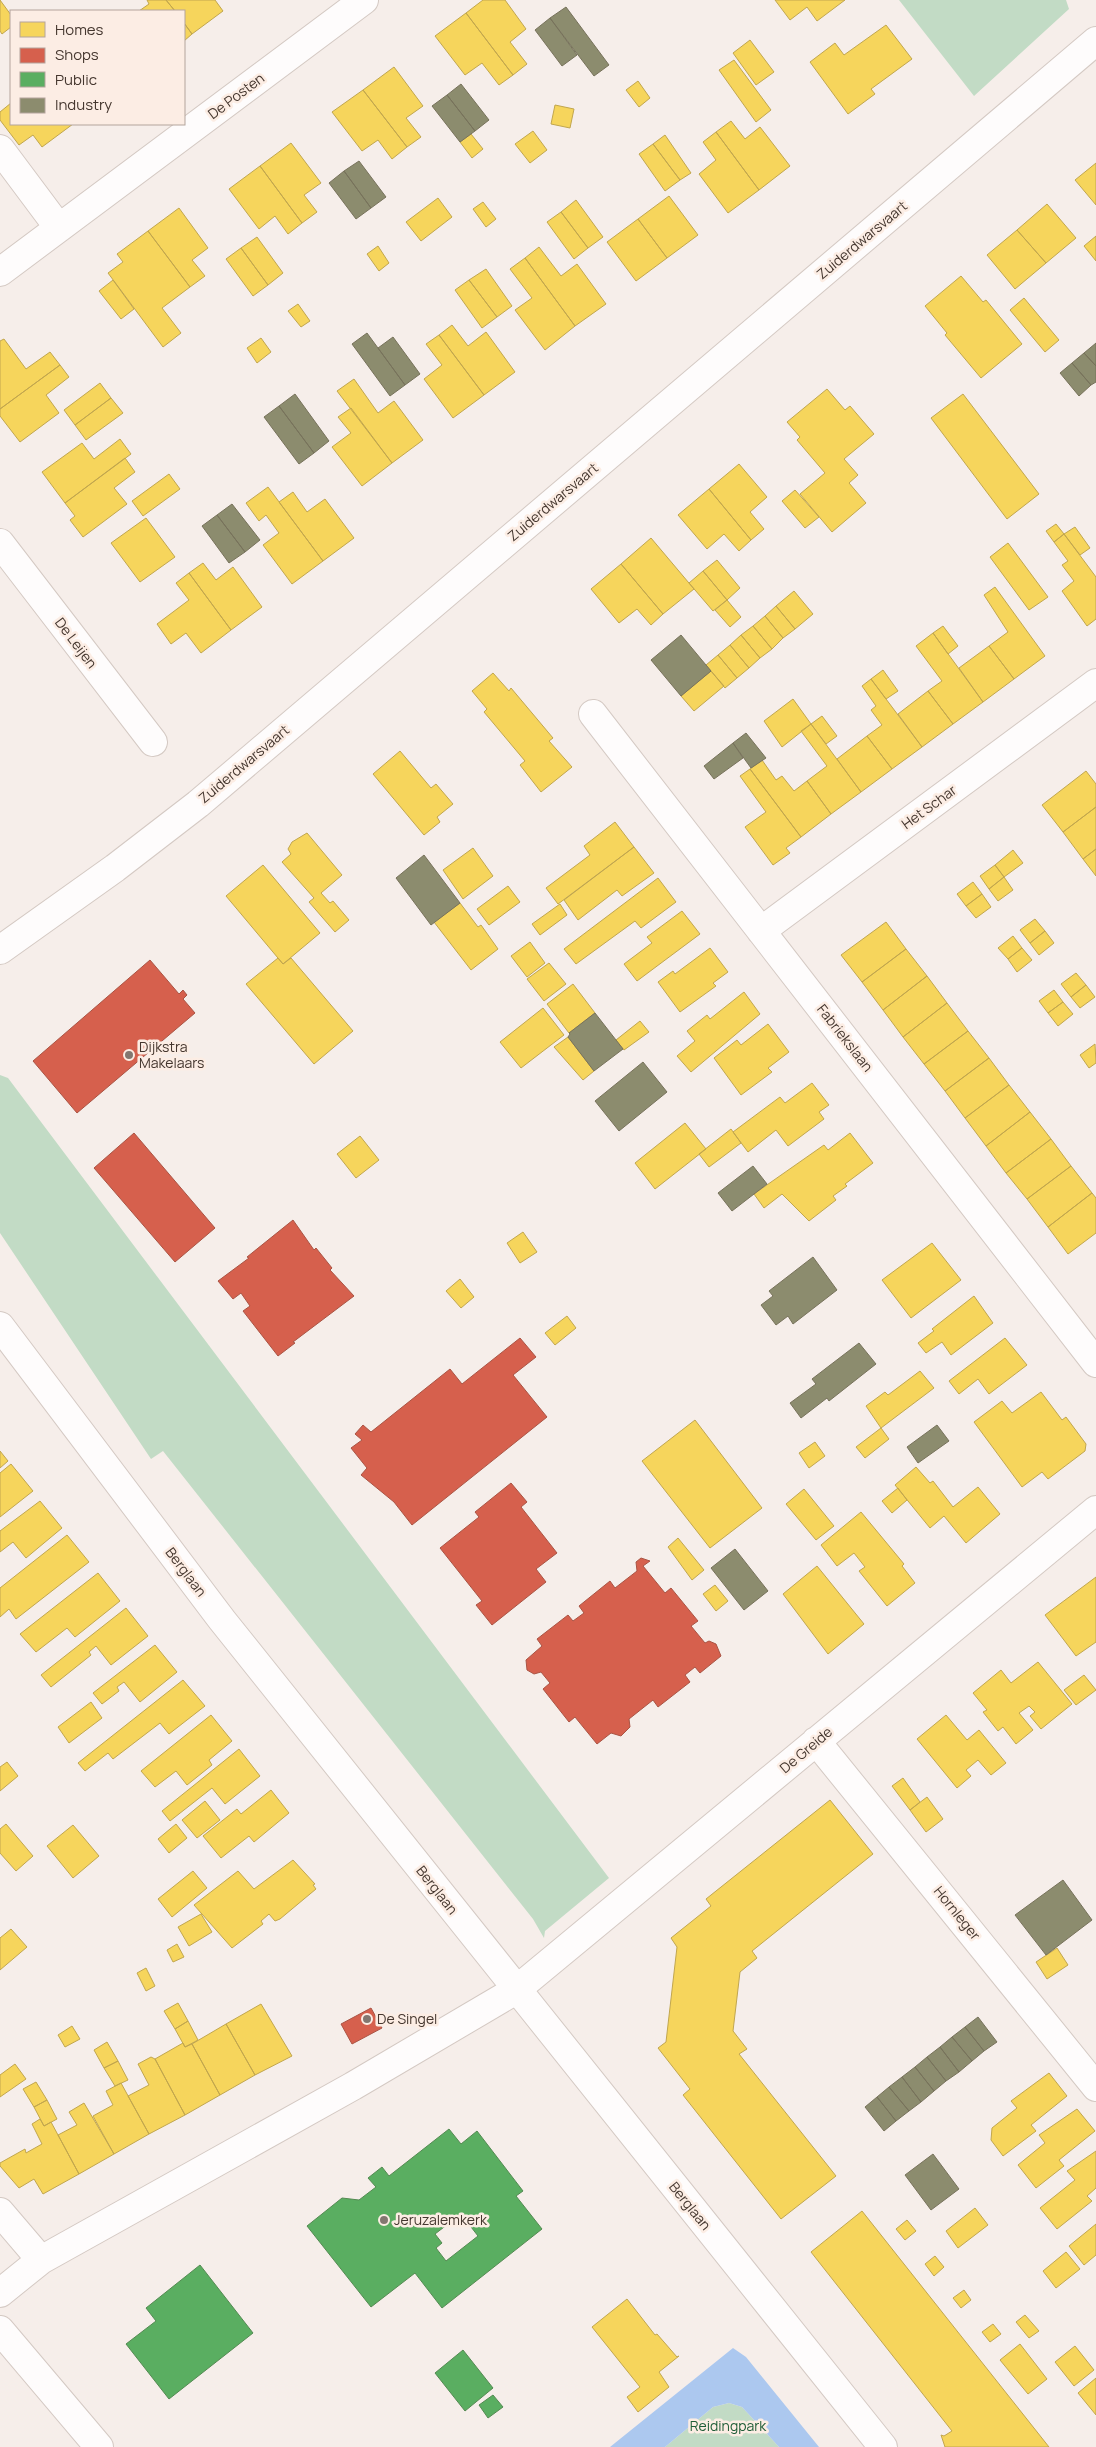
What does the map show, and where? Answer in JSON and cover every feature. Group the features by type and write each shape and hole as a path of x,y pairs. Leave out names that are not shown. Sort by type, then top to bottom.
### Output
{"street":[{"name":"De Posten","path":"0,272 364,0"},
{"name":"Zuiderdwarsvaart","path":"0,950 114,868 198,804 1096,41"},
{"path":"0,149 59,228"},
{"name":"De Leijen","path":"0,543 152,742"},
{"name":"Het Schar","path":"761,931 1094,690"},
{"name":"Fabriekslaan","path":"593,714 1096,1363"},
{"name":"Berglaan","path":"0,1326 222,1620 883,2447"},
{"name":"De Greide","path":"516,1990 1096,1510"},
{"name":"Hornleger","path":"816,1741 1096,2087"},
{"path":"0,2293 42,2260 353,2086 516,1990"},
{"path":"0,2212 42,2260"},
{"path":"0,2330 99,2447"}],"green space":[{"path":"899,0 1066,0 1069,9 974,96"},
{"path":"0,1075 8,1078 609,1878 545,1931 544,1938 533,1919 163,1451 151,1459 0,1233"},
{"name":"Reidingpark","path":"729,2403 742,2407 779,2447 665,2447 713,2407"}],"water":[{"path":"733,2348 746,2357 819,2447 779,2447 742,2407 729,2403 713,2407 665,2447 610,2447"}],"building: Homes":[{"path":"0,0 10,14 10,28 2,34 0,31"},
{"path":"147,0 166,0 174,10 140,10 149,4"},
{"path":"166,0 215,0 223,11 192,34 185,24 185,10 174,10"},
{"path":"483,0 505,0 526,29 510,42 527,64 513,75 466,13"},
{"path":"775,0 845,0 817,21 807,7 790,20"},
{"path":"466,13 513,75 499,85 482,63 465,75 435,36"},
{"path":"185,24 192,34 185,40"},
{"path":"886,25 912,59 871,89 875,94 848,114 810,62 835,43 844,55"},
{"path":"750,40 774,72 756,85 733,53"},
{"path":"734,60 771,110 756,122 719,70"},
{"path":"394,67 423,106 406,118 421,137 407,147 363,90"},
{"path":"638,81 650,98 639,107 626,90"},
{"path":"363,90 407,147 392,159 378,140 362,151 332,112"},
{"path":"10,104 10,125 72,125 42,147 33,135 19,145 0,120 0,112"},
{"path":"555,105 574,109 570,128 551,124"},
{"path":"731,121 745,139 760,127 790,166 759,190 716,132"},
{"path":"533,131 547,150 530,163 515,144"},
{"path":"716,132 759,190 728,213 699,174 716,160 703,142"},
{"path":"471,134 483,149 472,158 460,142"},
{"path":"665,135 691,173 680,180 653,144"},
{"path":"291,143 321,183 304,195 317,212 302,223 260,166"},
{"path":"653,144 680,180 665,191 639,154"},
{"path":"1096,163 1096,205 1075,180"},
{"path":"260,166 302,223 288,234 275,216 259,229 229,189"},
{"path":"669,196 698,235 667,258 638,219"},
{"path":"438,198 452,217 421,241 406,222"},
{"path":"576,200 603,237 588,248 561,212"},
{"path":"483,202 496,219 486,227 473,209"},
{"path":"1047,204 1076,238 1046,263 1017,230"},
{"path":"179,208 208,248 192,260 205,276 190,287 148,231"},
{"path":"561,212 588,248 574,259 547,222"},
{"path":"638,219 667,258 636,281 607,242"},
{"path":"1017,230 1046,263 1015,289 987,255"},
{"path":"148,231 190,287 162,308 181,333 163,347 108,273 123,262 117,254"},
{"path":"1096,236 1096,261 1084,246"},
{"path":"257,237 283,273 268,285 241,248"},
{"path":"378,246 389,263 379,271 367,254"},
{"path":"539,247 561,276 577,264 606,304 575,326 525,258"},
{"path":"241,248 268,285 253,296 226,259"},
{"path":"525,258 575,326 545,350 515,310 532,298 510,269"},
{"path":"486,269 512,306 497,317 469,280"},
{"path":"961,276 983,302 986,300 1022,344 981,378 945,335 947,333 925,306"},
{"path":"113,280 134,309 121,319 99,291"},
{"path":"469,280 497,317 482,328 455,290"},
{"path":"1024,298 1059,340 1045,352 1010,310"},
{"path":"298,304 310,321 301,327 288,311"},
{"path":"452,325 468,346 486,332 515,372 484,395 439,335"},
{"path":"439,335 484,395 453,418 424,379 442,365 426,344"},
{"path":"261,338 271,352 257,363 247,348"},
{"path":"4,339 26,369 50,352 60,365 0,409 0,341"},
{"path":"60,365 69,377 46,395 59,413 20,442 0,416 0,409"},
{"path":"354,379 378,413 394,401 423,440 392,463 337,391"},
{"path":"100,383 111,398 75,425 64,410"},
{"path":"827,389 845,410 850,406 874,434 844,459 858,475 849,483 866,503 832,532 800,494 825,473 797,440 800,437 787,422"},
{"path":"963,394 1039,494 1007,519 931,418"},
{"path":"111,398 123,413 86,440 75,425"},
{"path":"351,408 392,463 362,486 332,447 351,433 338,417"},
{"path":"120,439 131,454 65,503 42,472 82,443 94,459"},
{"path":"125,458 135,472 114,488 127,504 83,537 70,520 75,516 65,503"},
{"path":"739,464 767,497 750,512 764,529 751,540 709,489"},
{"path":"169,474 180,489 143,516 132,501"},
{"path":"268,487 323,561 292,584 263,545 279,533 266,515 259,521 246,503"},
{"path":"709,489 751,540 739,551 724,534 707,549 678,515"},
{"path":"795,490 819,517 805,528 782,501"},
{"path":"293,492 307,512 325,499 354,538 323,561 279,502"},
{"path":"146,518 175,557 140,582 111,543"},
{"path":"1056,524 1064,534 1054,542 1046,531"},
{"path":"1075,527 1090,548 1080,555 1064,534"},
{"path":"1064,534 1096,577 1096,619 1087,626 1062,591 1074,581 1062,565 1068,561 1054,542"},
{"path":"651,538 694,589 663,614 621,564"},
{"path":"1008,543 1048,597 1029,610 990,557"},
{"path":"717,560 740,588 727,600 703,571"},
{"path":"203,563 216,580 233,567 262,607 231,630 189,573"},
{"path":"621,564 663,614 651,625 637,609 619,623 591,589"},
{"path":"703,571 727,600 713,611 689,583"},
{"path":"189,573 231,630 201,653 186,633 171,644 157,624 189,600 176,583"},
{"path":"995,587 1045,656 1014,679 989,646 1008,632 984,595"},
{"path":"794,591 813,614 795,629 776,606"},
{"path":"727,600 741,617 730,627 715,610"},
{"path":"776,606 795,629 783,638 765,616"},
{"path":"765,616 783,638 772,649 753,626"},
{"path":"753,626 772,649 760,658 741,635"},
{"path":"943,626 958,646 948,654 933,633"},
{"path":"933,633 983,702 953,724 928,691 942,681 916,646"},
{"path":"741,635 760,658 749,668 730,645"},
{"path":"730,645 749,668 737,678 718,655"},
{"path":"989,646 1014,679 983,702 959,668"},
{"path":"718,655 737,678 725,688 706,665"},
{"path":"883,670 898,691 886,699 871,679"},
{"path":"711,671 724,686 694,711 681,696"},
{"path":"493,673 509,691 511,688 553,738 549,741 572,767 541,792 520,765 525,761 484,712 487,709 472,691"},
{"path":"871,679 922,747 892,769 867,736 882,725 871,710 876,706 862,686"},
{"path":"928,691 953,724 922,747 898,714"},
{"path":"793,699 811,724 782,747 764,721"},
{"path":"822,716 837,736 826,744 811,724"},
{"path":"811,724 861,792 831,814 807,781 827,766 801,731"},
{"path":"867,736 892,769 861,792 837,759"},
{"path":"400,751 431,788 436,784 453,804 437,817 440,822 424,835 373,774"},
{"path":"762,760 776,780 782,776 794,791 807,781 831,814 801,837 750,769"},
{"path":"750,769 801,837 786,848 790,853 773,865 745,827 766,812 740,776"},
{"path":"1086,771 1096,784 1096,807 1063,832 1042,805"},
{"path":"1096,807 1096,849 1083,859 1063,832"},
{"path":"615,822 634,847 558,904 546,888 590,855 584,846"},
{"path":"307,833 342,875 321,893 330,903 333,901 349,920 335,932 309,902 314,898 282,862 291,854 288,849 292,842"},
{"path":"634,847 654,873 622,896 617,890 578,920 564,900"},
{"path":"473,848 493,876 463,899 443,870"},
{"path":"1096,849 1096,876 1083,859"},
{"path":"1013,850 1023,863 1004,877 995,865"},
{"path":"263,865 320,933 283,964 226,896"},
{"path":"995,865 1004,877 989,889 980,876"},
{"path":"1004,877 1013,890 998,901 989,889"},
{"path":"658,878 676,902 641,928 635,921 576,964 564,949"},
{"path":"973,882 982,894 966,906 957,894"},
{"path":"508,886 520,902 489,925 477,909"},
{"path":"982,894 991,907 976,918 966,906"},
{"path":"460,903 478,927 481,925 498,949 471,970 434,922"},
{"path":"560,904 567,915 540,935 532,924"},
{"path":"682,911 700,934 637,981 624,964 652,943 647,937"},
{"path":"1035,919 1045,931 1030,943 1020,930"},
{"path":"886,922 906,949 862,982 841,955"},
{"path":"1045,931 1054,943 1039,955 1030,943"},
{"path":"1013,936 1022,948 1008,959 998,948"},
{"path":"530,942 545,963 527,977 511,956"},
{"path":"710,948 728,972 713,983 716,986 680,1012 658,982 673,971 675,974"},
{"path":"1022,948 1032,960 1017,972 1008,959"},
{"path":"906,949 927,976 883,1010 862,982"},
{"path":"278,958 283,964 291,958 353,1031 314,1064 246,984"},
{"path":"549,963 566,984 544,1001 527,979"},
{"path":"1076,973 1086,985 1071,997 1061,984"},
{"path":"927,976 947,1003 903,1037 883,1010"},
{"path":"573,984 595,1013 569,1033 547,1004"},
{"path":"1086,985 1095,997 1080,1008 1071,997"},
{"path":"1054,990 1063,1002 1048,1013 1039,1001"},
{"path":"744,992 760,1014 691,1072 677,1056 695,1041 687,1031 707,1015 710,1019"},
{"path":"1063,1002 1073,1014 1058,1026 1048,1013"},
{"path":"947,1003 968,1031 924,1064 903,1037"},
{"path":"543,1008 564,1035 521,1068 500,1042"},
{"path":"640,1021 649,1032 624,1050 616,1040"},
{"path":"768,1024 789,1052 768,1068 772,1072 741,1095 714,1058 737,1040 741,1045"},
{"path":"968,1031 989,1058 945,1091 924,1064"},
{"path":"568,1037 594,1071 583,1080 554,1047"},
{"path":"1095,1044 1096,1063 1089,1068 1080,1055"},
{"path":"989,1058 1009,1085 965,1118 945,1091"},
{"path":"812,1083 829,1105 819,1112 824,1119 788,1146 776,1130 748,1152 733,1132 780,1097 785,1103"},
{"path":"1009,1085 1030,1112 986,1146 965,1118"},
{"path":"1030,1112 1051,1139 1006,1173 986,1146"},
{"path":"685,1123 706,1149 655,1189 635,1163"},
{"path":"731,1129 741,1143 709,1167 699,1154"},
{"path":"850,1133 873,1163 845,1184 847,1186 833,1196 836,1200 809,1221 782,1194 764,1208 754,1194 824,1145 828,1150"},
{"path":"360,1136 379,1160 356,1178 337,1154"},
{"path":"1051,1139 1071,1166 1027,1199 1006,1173"},
{"path":"1071,1166 1092,1193 1048,1227 1027,1199"},
{"path":"1092,1193 1096,1198 1096,1233 1068,1254 1048,1227"},
{"path":"523,1232 537,1252 520,1263 507,1243"},
{"path":"932,1243 961,1280 911,1318 882,1280"},
{"path":"460,1279 474,1297 461,1308 446,1291"},
{"path":"974,1296 993,1323 951,1355 942,1342 926,1353 918,1343 934,1331 932,1329"},
{"path":"567,1316 576,1328 555,1345 545,1333"},
{"path":"1005,1338 1027,1365 989,1394 978,1379 959,1394 949,1381"},
{"path":"920,1371 934,1388 881,1428 866,1406 885,1392 888,1395"},
{"path":"1041,1392 1062,1420 1066,1417 1086,1444 1085,1451 1048,1479 1042,1472 1022,1487 974,1422 1002,1401 1012,1413"},
{"path":"695,1420 762,1508 710,1548 642,1461"},
{"path":"881,1428 889,1439 865,1458 856,1447"},
{"path":"815,1442 825,1456 809,1468 799,1453"},
{"path":"0,1451 8,1461 0,1468"},
{"path":"11,1464 33,1491 0,1517 0,1473"},
{"path":"916,1467 930,1483 933,1481 953,1507 978,1487 1000,1514 966,1543 944,1516 930,1528 895,1485"},
{"path":"898,1488 907,1500 892,1513 882,1501"},
{"path":"804,1489 834,1526 816,1540 786,1504"},
{"path":"40,1501 62,1528 26,1558 13,1542 0,1552 0,1531"},
{"path":"861,1512 904,1564 902,1566 915,1583 887,1606 859,1571 865,1567 854,1553 837,1566 821,1545"},
{"path":"67,1535 89,1562 16,1619 9,1609 0,1617 0,1588"},
{"path":"678,1538 704,1570 692,1580 668,1547"},
{"path":"817,1566 864,1624 828,1654 783,1594"},
{"path":"98,1573 120,1601 75,1637 67,1628 36,1652 20,1634"},
{"path":"1096,1577 1096,1642 1076,1656 1045,1615"},
{"path":"715,1585 728,1601 716,1611 703,1594"},
{"path":"126,1608 148,1636 111,1665 96,1646 89,1652 91,1655 51,1687 41,1675"},
{"path":"155,1645 177,1672 140,1702 124,1682 117,1687 119,1691 102,1704 93,1693"},
{"path":"1038,1662 1072,1704 1041,1729 1030,1716 1035,1712 1029,1706 1019,1713 1033,1730 1016,1744 1003,1727 998,1731 983,1712 987,1710 973,1693 1001,1670 1011,1683"},
{"path":"1084,1675 1096,1690 1076,1705 1064,1690"},
{"path":"183,1680 205,1706 169,1734 160,1723 113,1759 108,1753 85,1771 78,1763"},
{"path":"91,1702 102,1718 69,1743 58,1727"},
{"path":"211,1715 232,1741 209,1760 212,1765 187,1785 176,1771 155,1787 141,1771"},
{"path":"946,1715 967,1740 979,1730 1006,1763 991,1775 978,1760 966,1770 971,1776 957,1788 917,1739"},
{"path":"239,1749 260,1776 225,1804 212,1788 170,1821 162,1811"},
{"path":"7,1762 18,1776 0,1791 0,1767"},
{"path":"903,1778 920,1802 910,1810 892,1786"},
{"path":"271,1790 289,1813 254,1842 249,1836 221,1858 203,1836 237,1809 241,1814"},
{"path":"927,1797 943,1819 926,1832 910,1810"},
{"path":"830,1800 873,1854 752,1951 757,1958 740,1972 733,2031 747,2049 739,2054 836,2176 781,2219 683,2095 690,2089 658,2048 666,2042 677,1947 671,1938 711,1906 706,1899"},
{"path":"205,1801 220,1820 197,1838 182,1820"},
{"path":"6,1824 33,1856 16,1871 0,1853 0,1829"},
{"path":"176,1824 187,1838 169,1853 158,1839"},
{"path":"73,1825 99,1856 73,1878 47,1846"},
{"path":"293,1860 315,1884 313,1885 316,1889 280,1919 275,1921 269,1914 261,1921 263,1924 232,1948 194,1905 238,1871 254,1889"},
{"path":"193,1871 207,1888 172,1917 158,1899"},
{"path":"201,1914 212,1932 189,1946 178,1927"},
{"path":"11,1929 27,1947 0,1970 0,1938"},
{"path":"177,1944 184,1957 173,1962 167,1950"},
{"path":"1057,1948 1068,1965 1047,1979 1036,1962"},
{"path":"146,1968 155,1986 146,1991 137,1973"},
{"path":"178,2003 188,2021 175,2029 164,2011"},
{"path":"261,2004 292,2056 255,2075 226,2024"},
{"path":"188,2021 198,2040 185,2047 175,2029"},
{"path":"226,2024 255,2075 220,2095 192,2044"},
{"path":"72,2026 80,2039 65,2047 58,2035"},
{"path":"107,2042 118,2061 104,2068 94,2050"},
{"path":"183,2043 185,2047 192,2044 220,2095 185,2115 155,2059"},
{"path":"151,2057 155,2059 185,2115 149,2134 128,2096 149,2085 138,2064"},
{"path":"118,2061 128,2080 115,2086 104,2068"},
{"path":"15,2064 26,2079 0,2097 0,2075"},
{"path":"1049,2073 1067,2096 1031,2125 1036,2131 1003,2156 991,2140 992,2128 1017,2108 1011,2101"},
{"path":"36,2082 47,2100 34,2107 23,2089"},
{"path":"121,2083 149,2134 114,2154 93,2116 113,2105 106,2091"},
{"path":"47,2100 57,2119 44,2126 34,2107"},
{"path":"84,2103 114,2154 79,2174 58,2135 77,2125 69,2112"},
{"path":"1077,2109 1095,2131 1059,2160 1064,2166 1036,2188 1018,2165 1045,2143 1039,2135"},
{"path":"40,2119 44,2126 51,2122 79,2174 43,2194 34,2179 19,2188 0,2166 0,2163 25,2149 26,2153 42,2144 32,2124"},
{"path":"1096,2151 1096,2188 1087,2196 1092,2201 1057,2229 1040,2208 1075,2180 1067,2171"},
{"path":"975,2208 988,2225 958,2248 946,2231"},
{"path":"862,2211 1049,2447 945,2447 941,2435 944,2436 952,2431 811,2252"},
{"path":"907,2220 916,2231 905,2240 896,2229"},
{"path":"1096,2224 1096,2255 1084,2265 1069,2246"},
{"path":"1066,2252 1080,2269 1056,2288 1043,2271"},
{"path":"935,2256 944,2267 934,2276 925,2264"},
{"path":"964,2290 971,2300 961,2308 953,2298"},
{"path":"627,2299 655,2335 657,2334 677,2357 679,2356 659,2372 669,2387 638,2412 627,2397 640,2387 592,2327"},
{"path":"1025,2315 1039,2331 1029,2338 1016,2322"},
{"path":"993,2324 1001,2334 990,2342 982,2332"},
{"path":"1020,2344 1047,2379 1028,2394 1000,2360"},
{"path":"1075,2346 1094,2370 1074,2386 1055,2362"},
{"path":"1096,2378 1096,2415 1078,2393"}],"building: Shops":[{"path":"150,960 179,994 183,990 187,995 183,999 195,1013 77,1113 33,1061"},
{"path":"134,1133 215,1228 175,1262 94,1168"},
{"path":"293,1220 314,1250 316,1248 332,1268 330,1270 354,1296 293,1342 295,1343 278,1356 243,1311 250,1306 241,1293 233,1299 218,1281 249,1258 247,1257"},
{"path":"520,1338 536,1357 513,1375 547,1417 412,1525 394,1502 361,1475 367,1468 351,1448 362,1440 355,1434 363,1425 371,1432 450,1369 462,1384"},
{"path":"511,1483 527,1502 521,1507 557,1553 536,1569 546,1582 492,1625 476,1605 482,1601 440,1548 479,1517 475,1512"},
{"path":"641,1558 650,1561 643,1566 665,1593 671,1588 698,1621 691,1626 705,1643 709,1641 716,1644 721,1656 700,1673 695,1667 685,1675 690,1682 658,1707 653,1700 629,1719 630,1727 621,1736 611,1733 597,1744 575,1717 569,1722 543,1689 550,1683 541,1672 534,1674 527,1670 526,1660 542,1646 537,1639 568,1615 573,1621 584,1613 579,1606 610,1581 615,1588 637,1571 636,1562"},
{"path":"371,2008 382,2028 352,2044 341,2024"}],"building: Public":[{"name":"Jeruzalemkerk","path":"449,2129 461,2144 477,2131 523,2191 516,2196 542,2229 442,2308 415,2273 371,2307 307,2226 342,2198 359,2200 376,2187 368,2178 382,2167 389,2176","holes":["461,2214 478,2236 446,2261 436,2248 442,2243 435,2234"]},
{"path":"200,2265 253,2333 169,2399 126,2344 156,2321 146,2308"},
{"path":"463,2350 493,2388 465,2411 435,2373"},
{"path":"493,2395 503,2407 488,2418 479,2405"}],"building: Industry":[{"path":"566,7 609,65 594,76 550,18"},
{"path":"550,18 577,55 562,66 535,30"},
{"path":"461,84 489,120 475,131 447,95"},
{"path":"447,95 475,131 460,142 432,106"},
{"path":"359,161 386,197 371,208 344,171"},
{"path":"344,171 371,208 356,219 329,183"},
{"path":"367,333 405,385 390,396 352,344"},
{"path":"393,337 420,374 405,385 378,348"},
{"path":"1096,343 1096,366 1084,353"},
{"path":"1084,353 1096,366 1096,382 1091,385 1072,363"},
{"path":"1072,363 1091,385 1079,396 1060,373"},
{"path":"295,394 329,441 314,453 279,406"},
{"path":"279,406 314,453 299,464 264,417"},
{"path":"232,504 260,540 245,552 217,515"},
{"path":"217,515 245,552 229,563 202,526"},
{"path":"681,635 711,671 681,696 651,660"},
{"path":"746,733 766,758 751,768 733,743"},
{"path":"733,743 743,758 714,779 704,766"},
{"path":"424,855 460,903 431,925 396,878"},
{"path":"595,1013 623,1049 594,1071 568,1037 569,1033"},
{"path":"643,1062 667,1092 619,1131 595,1101"},
{"path":"753,1166 767,1184 732,1211 718,1193"},
{"path":"813,1257 837,1290 793,1324 788,1316 776,1325 761,1305 773,1296 769,1291"},
{"path":"859,1343 876,1364 829,1401 827,1398 801,1418 790,1403 816,1384 812,1379"},
{"path":"937,1425 949,1441 918,1463 907,1447"},
{"path":"735,1549 768,1591 744,1610 711,1568"},
{"path":"1063,1880 1092,1920 1046,1955 1015,1915"},
{"path":"978,2017 997,2042 984,2051 965,2027"},
{"path":"965,2027 984,2051 972,2061 952,2037"},
{"path":"952,2037 972,2061 959,2072 940,2047"},
{"path":"940,2047 959,2072 946,2081 927,2057"},
{"path":"927,2057 946,2081 934,2091 915,2067"},
{"path":"915,2067 934,2091 921,2102 902,2077"},
{"path":"902,2077 921,2102 909,2111 889,2087"},
{"path":"889,2087 909,2111 896,2121 877,2097"},
{"path":"877,2097 896,2121 884,2131 865,2107"},
{"path":"933,2154 959,2189 931,2210 905,2175"}],"place":[{"name":"Dijkstra Makelaars","path":"129,1055"},
{"name":"De Singel","path":"367,2019"},
{"name":"Jeruzalemkerk","path":"384,2220"}]}
